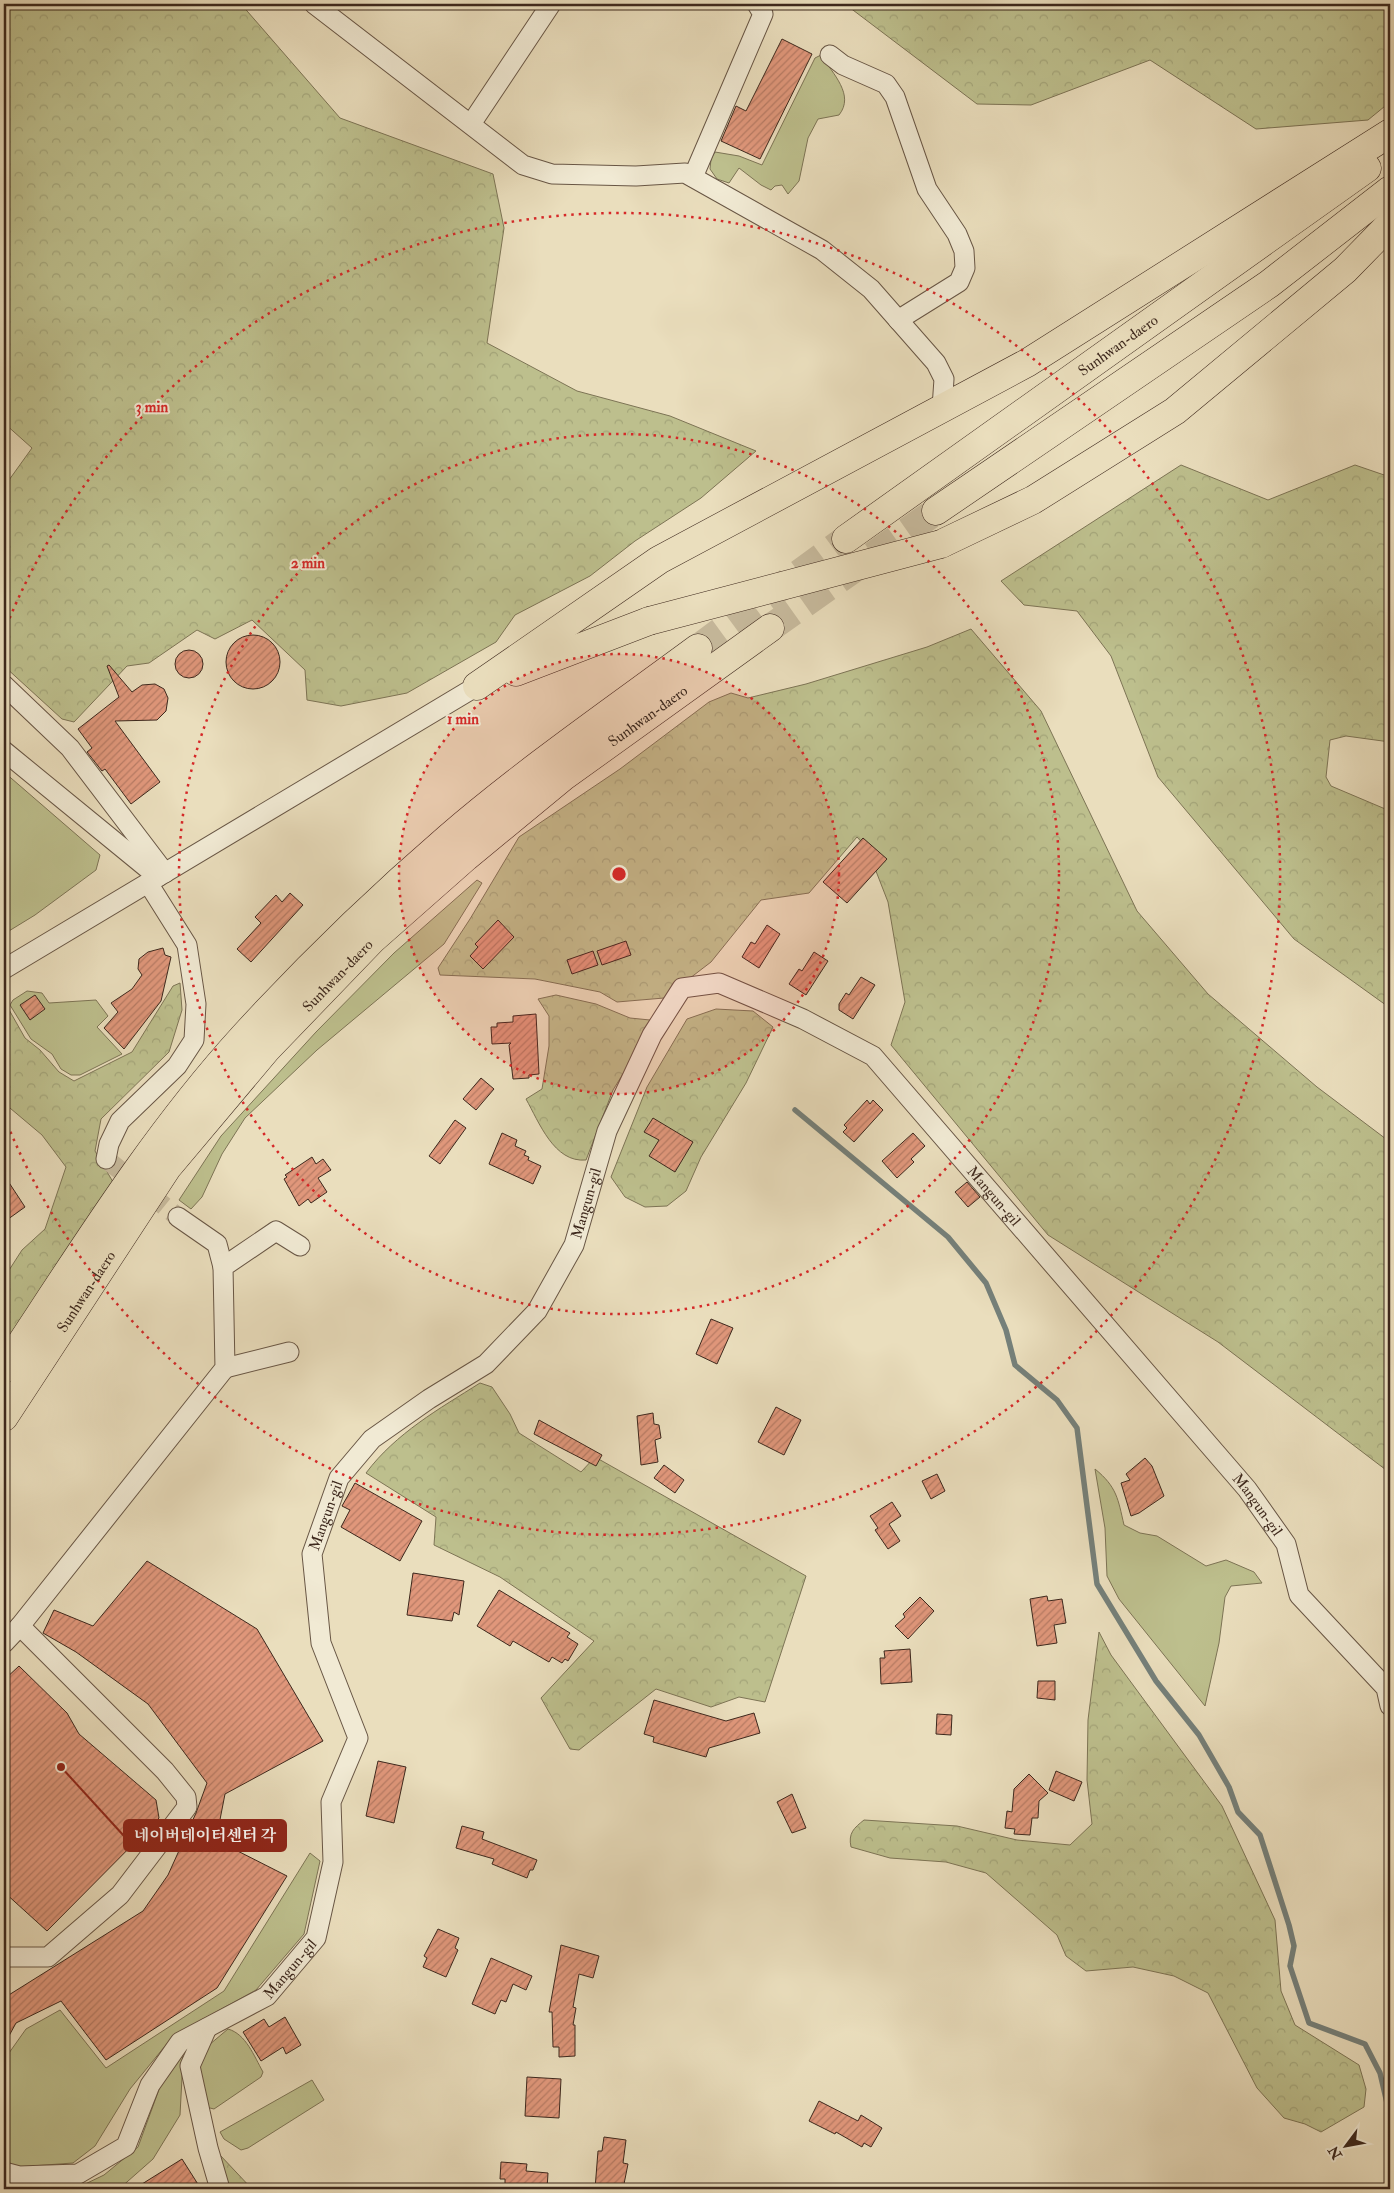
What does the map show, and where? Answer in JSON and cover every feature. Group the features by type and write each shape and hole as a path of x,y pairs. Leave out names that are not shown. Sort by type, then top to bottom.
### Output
{"highway":[{"path":"477,686 659,560 1027,363 1390,133"},
{"name":"Sunhwan-daero","path":"846,539 1390,151"},
{"path":"936,511 1269,284 1390,190"},
{"path":"477,686 650,621 941,544 1033,500 1175,411 1345,270 1390,224"},
{"name":"Sunhwan-daero","path":"4,1417 167,1168 267,1049 372,940 466,857 563,778 770,628"},
{"name":"Sunhwan-daero","path":"4,1369 143,1160 242,1038 336,940 449,837 555,754 698,648"}],"street":[{"path":"314,4 523,165 552,174 636,176 685,173 822,250 872,289 936,364 944,379 942,408"},
{"path":"471,124 551,4"},
{"path":"693,177 763,14 757,4"},
{"path":"830,55 843,65 886,84 895,97 927,188 957,234 964,251 965,268 959,282 898,320"},
{"path":"4,685 70,748 157,878 187,945 196,1004 194,1040 177,1066 120,1121 108,1144 106,1159"},
{"path":"4,969 477,686"},
{"path":"4,751 157,878"},
{"name":"Mangun-gil","path":"4,2172 19,2176 78,2174 126,2146 150,2084 180,2042 267,1996 316,1938 333,1862 331,1802 358,1738 321,1643 312,1554 339,1478 372,1439 486,1364 537,1311 574,1245 607,1131 652,1035 682,988 719,982 803,1019 873,1056 1248,1490 1286,1544 1299,1595 1386,1688 1390,1706"},
{"path":"178,1217 216,1244 223,1267 225,1368"},
{"path":"223,1267 276,1231 300,1246"},
{"path":"4,1643 20,1626 225,1368 289,1352"},
{"path":"4,1958 48,1957 120,1894 187,1807 186,1797 165,1771 20,1626"},
{"path":"207,2028 190,2066 208,2148 220,2189"}],"green space":[{"path":"4,4 241,4 340,118 493,174 504,228 487,343 577,391 670,416 756,451 701,498 635,541 590,576 515,615 496,642 407,693 341,706 307,700 305,670 252,620 215,639 197,630 149,663 127,666 74,722 62,719 4,666 4,487 32,448 4,423"},
{"path":"845,4 1390,4 1390,102 1368,120 1256,129 1150,60 1031,105 977,104"},
{"path":"821,55 844,92 845,100 839,115 818,119 808,138 799,181 788,194 782,185 775,186 771,190 761,185 739,168 729,183 717,179 710,169 711,159 715,152 739,156 762,165 815,58"},
{"path":"1181,465 1268,500 1355,465 1390,477 1390,742 1346,736 1330,740 1326,777 1331,786 1390,811 1390,1008 1294,939 1158,777 1111,656 1077,611 1024,605 1001,581"},
{"path":"971,629 1041,711 1137,911 1208,994 1317,1087 1390,1142 1390,1473 1218,1342 1048,1235 891,1045 905,1002 888,902 867,848 857,837 809,893 761,900 711,962 664,998 617,1002 600,992 535,979 440,975 438,968 519,837 620,769 709,702 731,693 748,698 806,684 927,647"},
{"path":"4,772 100,855 96,870 35,915 4,934"},
{"path":"477,880 482,883 444,944 317,1050 245,1118 222,1154 202,1197 191,1209 179,1200 221,1136 316,1032 394,953"},
{"path":"180,983 182,1010 169,1052 101,1119 95,1151 113,1182 4,1347 4,1278 22,1250 45,1229 66,1167 42,1135 4,1103 4,1010 8,1008 25,1038 40,1050 59,1072 74,1081 132,1052 173,986"},
{"path":"27,991 42,993 49,1003 96,1000 108,1016 97,1027 122,1054 80,1075 71,1075 61,1069 52,1054 31,1039 10,1005 13,1000"},
{"path":"556,995 596,1004 630,1018 650,1020 644,1040 613,1090 586,1160 575,1159 565,1155 556,1148 542,1129 526,1099 542,1089 549,1046 549,1016 538,999"},
{"path":"716,1009 753,1011 773,1027 746,1083 701,1157 686,1191 667,1206 645,1207 625,1197 611,1177 647,1087 687,1019"},
{"path":"480,1383 492,1387 510,1414 519,1433 581,1472 595,1457 806,1576 765,1702 739,1697 711,1707 656,1689 579,1750 570,1749 541,1698 594,1641 500,1577 434,1545 436,1517 366,1473 404,1434 434,1412"},
{"path":"1095,1469 1108,1482 1116,1494 1124,1525 1140,1533 1157,1536 1206,1566 1226,1560 1254,1572 1262,1583 1231,1586 1225,1597 1219,1643 1205,1706 1119,1599 1107,1576 1105,1528"},
{"path":"1099,1632 1111,1655 1222,1806 1275,1920 1281,1991 1295,2025 1359,2065 1366,2089 1364,2107 1321,2132 1305,2124 1284,2118 1257,2088 1208,1993 1174,1976 1133,1967 1086,1971 1066,1956 1057,1935 986,1873 946,1862 890,1858 851,1847 851,1834 864,1820 957,1826 1017,1840 1070,1845 1092,1824 1087,1780 1088,1720"},
{"path":"310,1853 320,1861 304,1934 256,1990 174,2035 130,2089 95,2146 73,2163 17,2167 4,2164 4,2060 26,2029 60,2010 106,2068 224,1991"},
{"path":"228,2029 245,2041 263,2072 261,2077 214,2109 206,2107 195,2072 203,2050"},
{"path":"181,2053 183,2059 180,2115 153,2159 119,2189 4,2189 4,2185 81,2186 104,2175 138,2147 161,2084"},
{"path":"312,2080 324,2100 248,2148 241,2150 224,2139 220,2132"},
{"path":"220,2155 252,2189 227,2189 217,2158"}],"building":[{"path":"782,39 812,54 760,159 721,141 736,106 746,111"},
{"path":"248,635 258,635 268,639 276,647 280,662 276,677 268,685 258,689 248,689 238,685 230,677 226,667 226,657 230,647 238,639"},
{"path":"189,650 199,654 203,664 199,674 189,678 179,674 175,664 179,654"},
{"path":"109,665 132,692 142,685 155,684 164,689 168,698 166,711 157,720 115,721 160,782 131,804 105,769 102,771 87,752 92,748 78,729 119,697 107,666"},
{"path":"863,838 887,859 847,903 823,882"},
{"path":"290,893 303,905 251,962 237,949 261,923 255,917 276,895 282,902"},
{"path":"498,920 514,937 483,969 470,956 478,947 475,944"},
{"path":"767,925 780,934 759,968 742,957 751,942 755,944"},
{"path":"626,941 631,955 602,965 597,951"},
{"path":"163,948 165,955 171,957 161,1001 124,1049 104,1028 118,1012 111,1003 132,989 142,975 138,969 139,959 148,952"},
{"path":"593,951 598,965 572,974 567,960"},
{"path":"814,952 828,961 806,995 789,984 799,969 802,971"},
{"path":"861,977 875,985 853,1019 839,1010 839,1004 846,993 849,995"},
{"path":"35,995 45,1009 30,1020 20,1005"},
{"path":"536,1014 539,1074 529,1075 529,1078 513,1079 509,1045 511,1043 492,1044 491,1027 497,1027 497,1023 513,1022 513,1016"},
{"path":"481,1078 494,1089 476,1110 463,1099"},
{"path":"867,1100 870,1104 873,1100 883,1110 854,1142 843,1132 847,1128 844,1125"},
{"path":"653,1118 693,1142 675,1172 649,1156 659,1140 644,1132"},
{"path":"455,1120 466,1128 440,1164 429,1156"},
{"path":"502,1133 517,1140 515,1146 526,1151 524,1155 529,1157 528,1160 541,1166 533,1184 489,1164"},
{"path":"913,1133 925,1146 911,1159 914,1162 897,1178 882,1161"},
{"path":"312,1157 316,1164 323,1159 331,1170 318,1178 327,1192 311,1203 308,1199 299,1206 284,1179 287,1177 285,1175"},
{"path":"4,1175 25,1207 4,1222"},
{"path":"967,1182 980,1197 968,1207 955,1192"},
{"path":"711,1319 733,1328 717,1364 696,1354"},
{"path":"776,1407 801,1420 784,1455 758,1442"},
{"path":"653,1413 654,1424 659,1425 661,1438 655,1440 658,1462 641,1465 637,1416"},
{"path":"539,1420 602,1455 596,1466 534,1434"},
{"path":"1145,1458 1152,1466 1164,1496 1139,1513 1131,1516 1121,1483 1130,1480 1126,1474"},
{"path":"664,1465 684,1480 675,1493 654,1478"},
{"path":"937,1474 945,1491 931,1499 922,1481"},
{"path":"355,1483 422,1521 400,1561 341,1527 350,1510 342,1506"},
{"path":"892,1502 901,1516 889,1524 900,1541 888,1549 875,1530 878,1528 870,1516"},
{"path":"147,1561 257,1629 323,1741 225,1794 216,1840 287,1876 217,1988 106,2060 61,2001 16,2023 4,2045 4,1998 143,1911 168,1875 196,1813 207,1783 148,1704 76,1652 43,1633 54,1610 93,1626"},
{"path":"413,1573 464,1581 459,1615 454,1612 452,1621 407,1615"},
{"path":"499,1590 570,1633 567,1637 578,1644 568,1661 565,1659 562,1663 552,1657 549,1662 513,1641 510,1646 477,1626"},
{"path":"1047,1596 1048,1601 1062,1599 1066,1623 1054,1625 1057,1643 1037,1646 1030,1599"},
{"path":"920,1597 934,1611 908,1639 895,1626 905,1617 903,1614"},
{"path":"910,1649 912,1682 881,1684 880,1658 885,1658 884,1651"},
{"path":"19,1666 67,1713 79,1734 156,1800 159,1818 47,1931 4,1892 4,1680"},
{"path":"1038,1681 1055,1681 1055,1700 1037,1698"},
{"path":"654,1700 726,1721 754,1713 760,1733 709,1748 706,1757 653,1742 654,1737 644,1734"},
{"path":"937,1714 952,1715 951,1735 936,1734"},
{"path":"378,1761 406,1767 394,1823 366,1816"},
{"path":"1056,1771 1082,1782 1074,1801 1049,1790"},
{"path":"1029,1774 1048,1793 1039,1801 1038,1818 1032,1818 1030,1835 1014,1834 1015,1829 1005,1828 1007,1811 1012,1812 1014,1789"},
{"path":"792,1794 806,1828 792,1833 777,1802"},
{"path":"462,1826 484,1832 482,1839 537,1860 533,1870 530,1870 527,1878 492,1864 494,1859 456,1848"},
{"path":"438,1929 459,1938 455,1948 458,1950 446,1977 423,1967 427,1958 424,1956"},
{"path":"561,1945 599,1956 593,1978 579,1974 573,2007 576,2008 573,2025 575,2025 575,2056 559,2057 559,2047 553,2047 552,2012 549,2012"},
{"path":"491,1958 532,1976 526,1990 513,1984 506,2002 501,2000 495,2014 472,2004"},
{"path":"285,2017 301,2045 286,2054 283,2047 261,2061 243,2032 264,2019 269,2027"},
{"path":"527,2077 561,2079 559,2118 525,2116"},
{"path":"819,2101 858,2121 861,2115 882,2128 871,2147 864,2143 862,2147 836,2132 835,2134 809,2121"},
{"path":"604,2137 626,2140 623,2163 628,2164 623,2189 595,2189 598,2151 602,2151"},
{"path":"182,2159 201,2189 134,2189"},
{"path":"501,2162 527,2164 526,2171 548,2173 547,2189 523,2189 523,2186 505,2185 505,2179 500,2179"}],"waterway":[{"path":"795,1110 948,1237 986,1283 1006,1330 1015,1365 1057,1400 1077,1428 1097,1584 1156,1681 1199,1735 1229,1787 1238,1812 1260,1835 1289,1925 1294,1946 1290,1966 1309,2023 1365,2044 1380,2073 1390,2116"}],"tunnel":[{"path":"770,628 936,511"},
{"path":"698,648 846,539"},
{"path":"106,1159 178,1217"}],"place":[{"name":"네이버데이터센터 각","path":"61,1767"}]}
